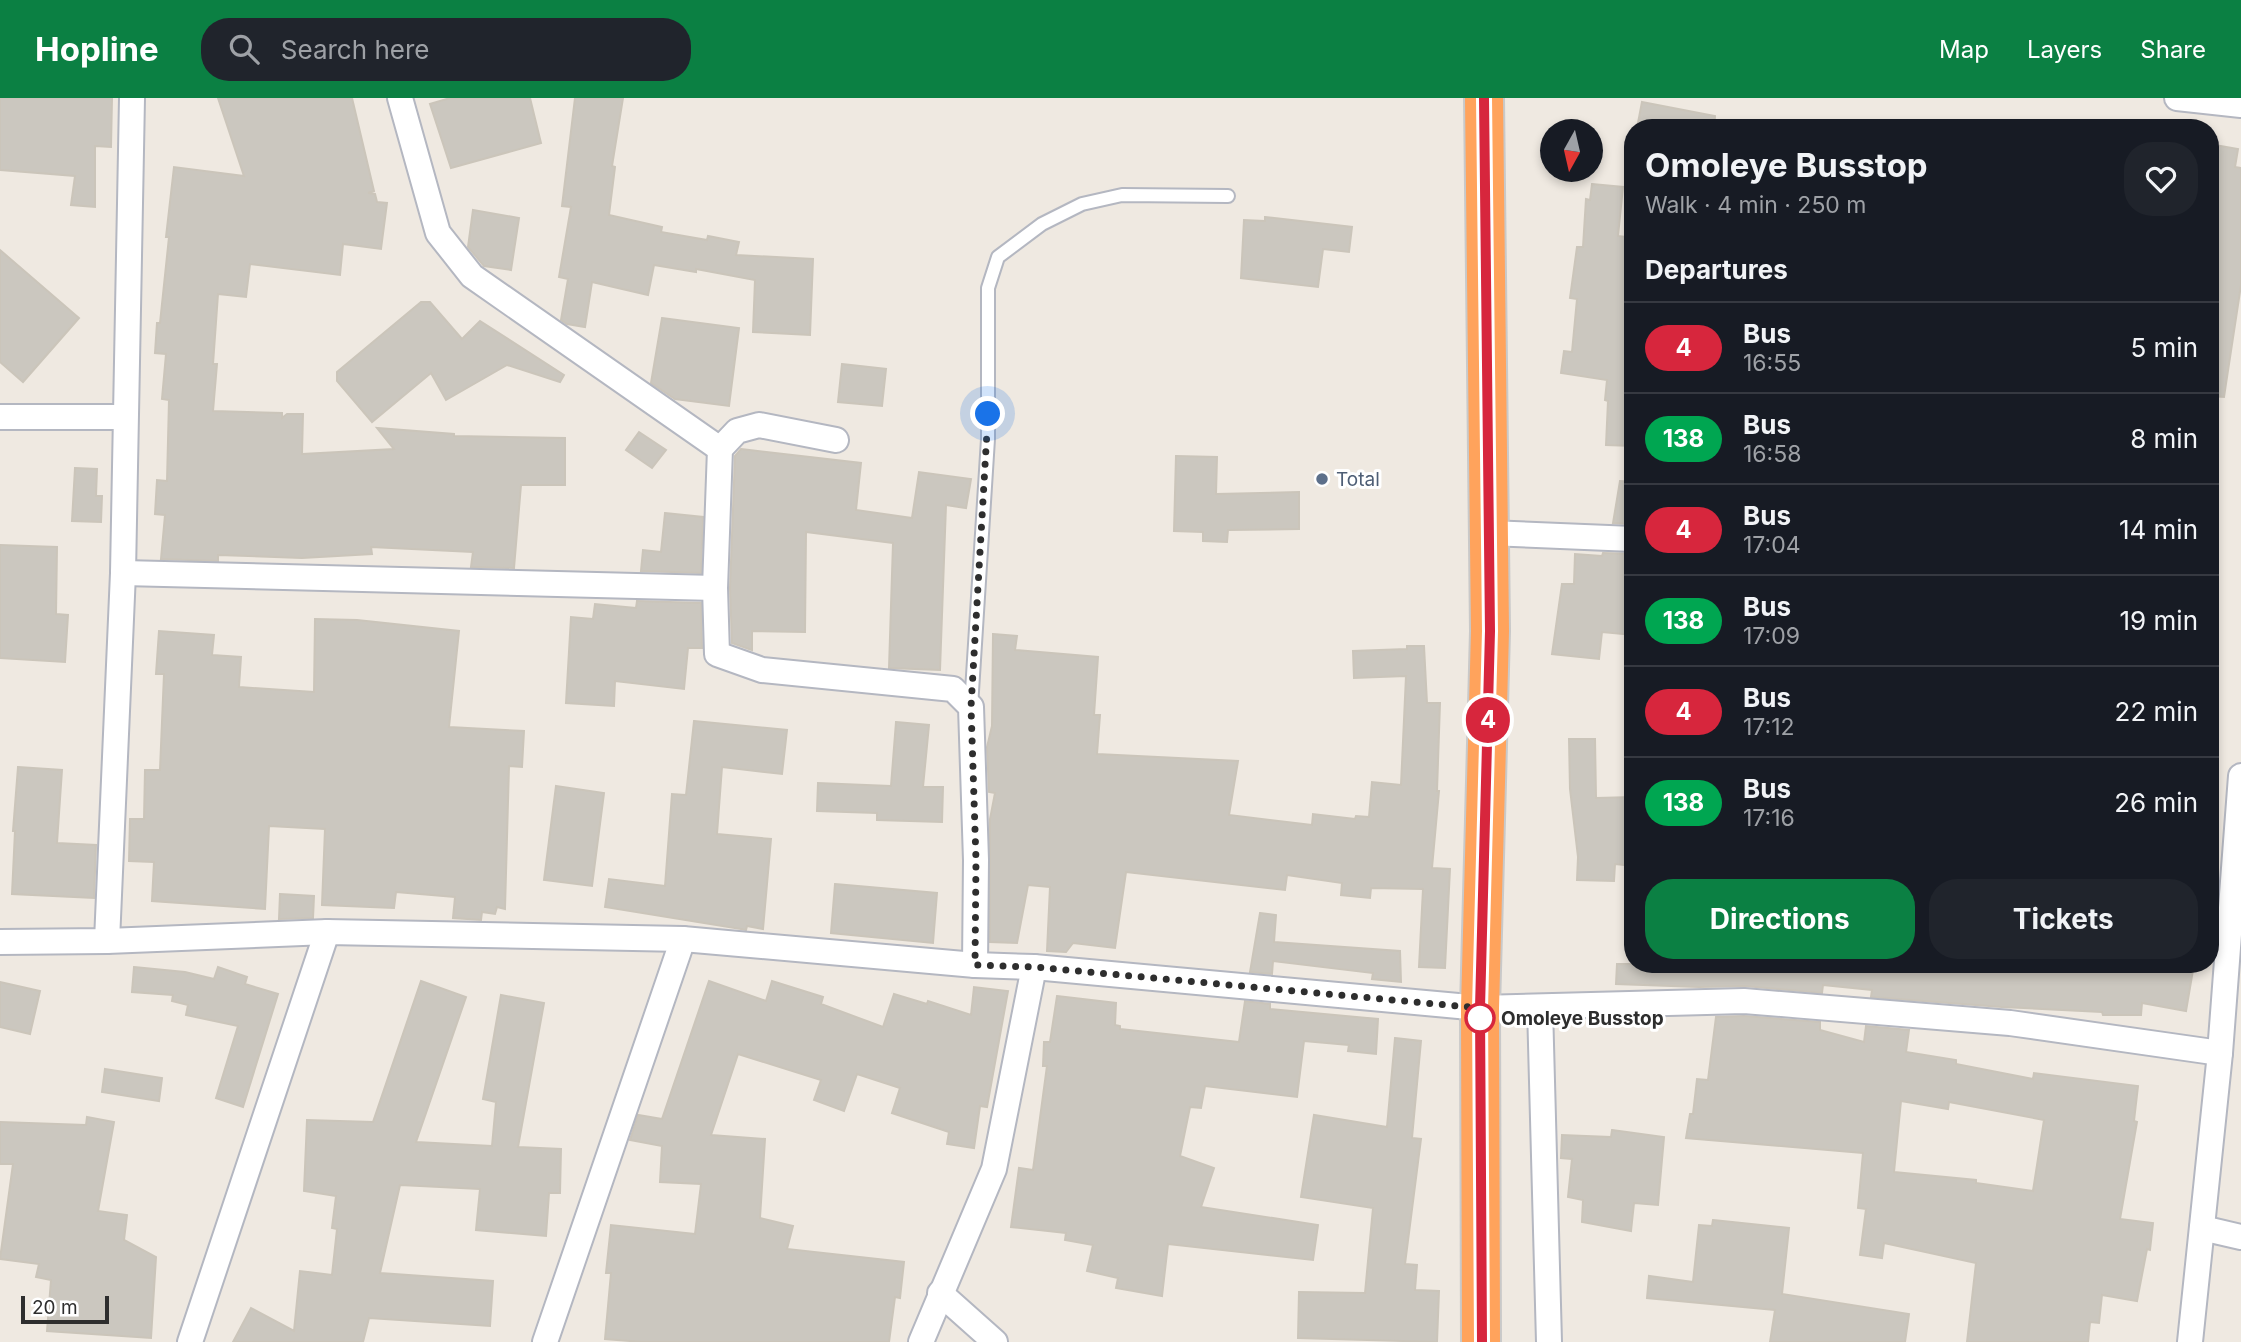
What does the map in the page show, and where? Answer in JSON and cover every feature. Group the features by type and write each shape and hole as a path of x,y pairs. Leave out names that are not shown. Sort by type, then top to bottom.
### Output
{"highway":[{"path":"1482,1342 1480,1008 1490,631 1484,98"}],"street":[{"path":"107,941 123,573 132,98"},
{"path":"400,98 438,233 472,276 720,449"},
{"path":"2177,98 2241,105"},
{"path":"0,417 125,417"},
{"path":"836,440 759,425 737,431 720,449 715,588 717,654 762,670 953,689 971,707 976,860 975,965"},
{"path":"1489,533 1624,539"},
{"path":"123,573 715,588"},
{"path":"2190,1342 2220,1052 2235,958 2241,776"},
{"path":"190,1342 327,932"},
{"path":"0,943 327,932 683,939 975,965 1034,967 1480,1008 1744,1001 2010,1023 2220,1052"},
{"path":"545,1342 683,939"},
{"path":"921,1342 994,1169 1034,967"},
{"path":"1540,1007 1549,1342"},
{"path":"2202,1228 2241,1237"},
{"path":"940,1293 995,1342"}],"lane":[{"path":"971,707 988,439 988,288 998,257 1042,224 1082,204 1122,195 1228,196"}],"building":[{"path":"0,98 112,98 111,147 95,146 95,207 71,205 75,176 0,170"},
{"path":"218,98 352,98 374,191 368,193 375,194 377,202 387,203 381,249 343,244 340,275 250,264 246,297 218,294 213,411 282,413 282,418 287,414 303,414 302,454 394,449 377,428 454,436 565,438 565,485 521,485 514,568 471,567 473,552 371,547 372,554 302,558 218,555 218,561 161,559 165,515 155,514 157,480 167,481 169,400 162,399 166,354 155,353 169,237 166,237 174,167 244,176"},
{"path":"450,98 530,98 541,143 451,168 430,104"},
{"path":"575,98 623,98 612,166 615,167 609,215 662,227 661,232 739,242 736,255 813,259 810,335 753,332 755,280 696,269 696,272 654,265 648,295 592,282 585,327 567,324 561,320 568,279 559,277 571,207 562,206"},
{"path":"1642,102 1715,116 1715,119 1639,119"},
{"path":"2219,146 2238,149 2235,167 2241,168 2241,285 2224,397 2219,397"},
{"path":"1592,184 1623,187 1618,236 1624,237 1624,446 1606,445 1607,380 1561,373 1564,351 1572,352 1577,299 1570,298 1577,247 1583,247 1586,199 1590,200"},
{"path":"473,210 519,218 511,270 484,266 468,247"},
{"path":"1265,217 1352,227 1349,252 1323,249 1318,287 1241,278 1244,220 1265,221"},
{"path":"0,250 79,318 23,382 0,362"},
{"path":"421,302 430,302 462,339 480,321 564,375 560,382 507,365 446,400 431,373 372,422 337,381 337,372"},
{"path":"662,318 739,328 729,406 675,399 651,383"},
{"path":"842,364 886,369 882,406 838,402"},
{"path":"639,432 666,450 652,468 626,450"},
{"path":"741,449 861,463 856,510 912,518 919,472 971,479 966,508 946,505 940,670 889,668 893,543 806,532 805,632 752,631 752,650 732,643 730,588 735,456"},
{"path":"1176,456 1217,457 1216,494 1299,492 1299,529 1228,530 1227,542 1203,541 1203,532 1174,531"},
{"path":"75,468 97,469 96,496 102,496 101,522 72,521"},
{"path":"1620,481 1624,481 1624,524 1613,523"},
{"path":"665,513 703,517 701,573 641,571 643,550 661,552"},
{"path":"0,545 57,547 56,614 68,615 65,662 0,658"},
{"path":"1603,553 1624,554 1624,634 1602,632 1599,659 1552,654 1562,584 1574,584 1575,554 1602,556"},
{"path":"637,601 701,603 702,648 688,648 684,689 615,681 614,706 566,703 571,617 593,619 595,604 636,608"},
{"path":"315,619 357,620 459,631 449,727 524,731 522,767 509,766 505,909 497,907 495,914 482,912 481,920 453,918 455,897 396,892 394,908 322,905 325,829 269,826 265,909 152,901 154,862 129,861 130,819 144,819 145,770 160,770 164,674 156,674 159,631 214,635 212,655 241,657 239,687 314,692"},
{"path":"993,634 1017,636 1015,650 1098,657 1094,715 1100,715 1097,754 1238,761 1229,815 1312,825 1313,814 1355,819 1356,816 1369,817 1372,782 1401,785 1406,676 1354,678 1353,651 1424,646 1427,703 1440,703 1439,791 1432,868 1450,869 1445,968 1419,967 1423,889 1371,888 1370,898 1341,895 1342,883 1287,875 1285,890 1126,872 1115,948 1073,943 1066,952 1047,951 1050,887 1028,885 1017,943 990,942 990,819 995,793 989,792 987,747 992,726"},
{"path":"694,721 787,730 782,774 722,767 717,834 771,839 763,929 747,926 746,930 605,907 609,879 665,886 672,794 686,795"},
{"path":"896,722 929,725 923,787 943,787 942,822 877,820 877,813 817,811 818,783 891,786"},
{"path":"1569,739 1595,739 1596,798 1624,797 1624,865 1615,864 1614,881 1577,880 1578,857 1570,789"},
{"path":"18,767 62,770 57,843 96,845 94,898 12,894"},
{"path":"556,786 604,793 592,886 544,880"},
{"path":"835,884 937,893 933,943 831,933"},
{"path":"280,894 314,896 313,918 279,919"},
{"path":"1260,913 1276,915 1274,942 1400,951 1401,982 1372,979 1373,973 1273,961 1272,974 1250,972"},
{"path":"1617,964 1624,964 1624,973 2192,973 2186,1011 2142,1003 2141,1015 2103,1015 2102,1012 1871,997 1872,990 1823,985 1822,993 1745,986 1616,984"},
{"path":"134,967 185,972 214,979 218,967 247,977 245,984 278,994 243,1107 216,1098 238,1026 186,1015 188,1005 172,1001 173,995 132,992"},
{"path":"421,981 466,997 416,1142 492,1146 496,1102 483,1099 501,995 544,1003 518,1147 561,1149 560,1193 549,1193 546,1236 476,1230 480,1189 400,1185 380,1273 493,1281 490,1326 369,1318 363,1342 233,1342 251,1308 294,1331 300,1271 332,1275 337,1229 332,1228 336,1196 304,1191 307,1120 373,1122"},
{"path":"709,981 766,1001 772,981 823,997 821,1004 883,1027 894,994 927,1004 928,1001 971,1015 974,987 1008,991 987,1107 980,1106 974,1148 947,1144 949,1132 892,1113 900,1088 857,1074 844,1111 814,1100 821,1080 738,1054 711,1135 765,1139 760,1218 793,1226 787,1249 904,1262 900,1298 895,1297 889,1342 642,1342 605,1339 611,1273 606,1273 611,1225 695,1234 701,1184 660,1182 662,1146 630,1140 638,1115 662,1119"},
{"path":"0,982 40,991 30,1034 0,1027"},
{"path":"1057,996 1116,1003 1115,1025 1120,1026 1120,1029 1239,1042 1245,1001 1270,1004 1270,1009 1378,1019 1376,1054 1348,1051 1349,1045 1304,1041 1297,1097 1205,1086 1201,1108 1190,1107 1180,1156 1214,1168 1201,1207 1318,1225 1313,1260 1168,1244 1162,1296 1116,1288 1118,1278 1087,1271 1093,1245 1065,1240 1066,1233 1011,1227 1019,1168 1033,1170 1047,1066 1043,1066 1044,1042 1050,1042"},
{"path":"1744,1016 1820,1022 1820,1030 1864,1042 1866,1026 1909,1030 1906,1052 1956,1060 1956,1064 2033,1079 2034,1073 2138,1086 2134,1121 2137,1122 2120,1219 2153,1223 2150,1250 2147,1249 2137,1301 2102,1295 2099,1323 2090,1322 2088,1342 1967,1342 1976,1263 1884,1243 1882,1258 1860,1255 1866,1209 1858,1208 1863,1153 1686,1138 1690,1114 1693,1114 1697,1079 1708,1080 1716,1017","holes":["1901,1101 1948,1109 1949,1102 2044,1120 2033,1191 1976,1183 1976,1180 1894,1172"]},
{"path":"1395,1038 1421,1041 1412,1138 1421,1139 1405,1264 1417,1265 1415,1290 1439,1291 1437,1342 1298,1338 1299,1292 1365,1293 1373,1208 1301,1197 1314,1115 1387,1127"},
{"path":"105,1069 162,1078 159,1101 102,1092"},
{"path":"87,1117 114,1122 98,1211 127,1215 124,1240 156,1257 151,1338 47,1331 51,1280 36,1277 39,1264 0,1259 13,1164 0,1164 0,1122 86,1125"},
{"path":"1612,1130 1664,1137 1658,1205 1634,1203 1631,1231 1582,1222 1583,1200 1568,1197 1572,1159 1561,1158 1562,1135 1611,1137"},
{"path":"1713,1220 1789,1228 1782,1294 1909,1314 1905,1342 1770,1342 1775,1310 1647,1298 1649,1276 1693,1282 1699,1225 1712,1226"}],"bus line":[{"name":"4","path":"1482,1342 1480,1008 1490,631 1484,98"}],"place":[{"name":"Total","path":"1322,479"},
{"name":"Omoleye Busstop","path":"1480,1018"}],"route":[{"path":"988,414 971,707 976,860 975,965 1034,967 1480,1008 1480,1018"}]}
